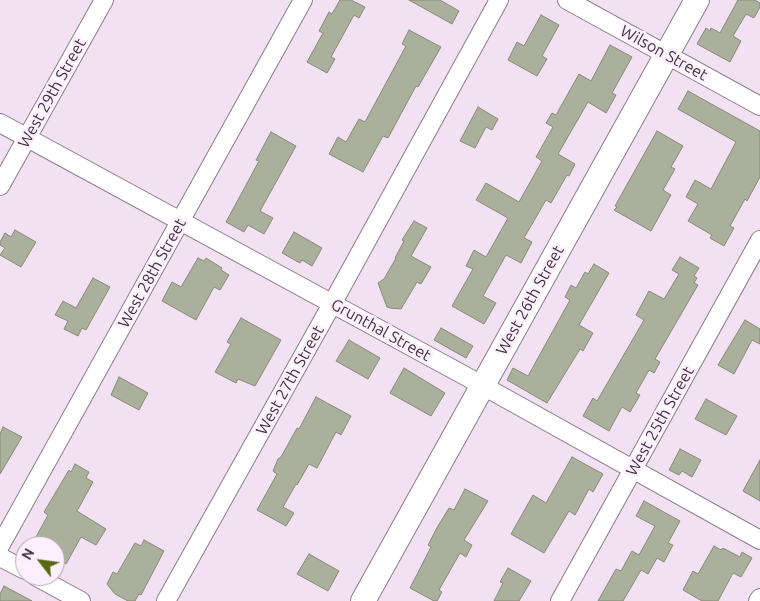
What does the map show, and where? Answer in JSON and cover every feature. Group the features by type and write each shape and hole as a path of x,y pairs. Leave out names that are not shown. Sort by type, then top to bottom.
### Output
{"main road":[{"name":"West 26th Street","path":"363,601 697,0"}],"street":[{"name":"West 29th Street","path":"0,186 104,0"},
{"name":"West 28th Street","path":"0,546 303,0"},
{"name":"West 27th Street","path":"166,601 332,304 498,0"},
{"name":"Wilson Street","path":"567,0 760,106"},
{"name":"Grunthal Street","path":"0,123 760,540"},
{"name":"West 25th Street","path":"560,601 760,240"},
{"path":"0,556 15,564"},
{"path":"53,586 81,601"}],"building":[{"path":"340,0 351,0 365,7 359,18 354,15 331,57 335,59 327,73 307,62 323,33 319,31 329,12 332,14"},
{"path":"409,0 440,0 459,11 452,24"},
{"path":"738,0 755,0 760,3 760,7 754,18 746,14 733,36 741,41 730,62 697,44 706,28 710,31 711,28 720,33"},
{"path":"541,15 559,25 542,56 547,59 537,76 508,60 517,42 524,46"},
{"path":"409,30 441,47 418,87 416,86 388,138 383,136 363,172 329,154 338,137 346,142 359,119 365,122 406,46 402,44"},
{"path":"610,45 632,57 612,93 616,95 606,113 588,102 558,154 575,164 551,203 546,200 524,238 532,242 521,263 506,255 483,296 496,303 484,324 452,306 473,269 466,266 474,250 486,257 508,218 476,200 486,183 519,202 542,161 536,157 553,127 546,123 552,113 556,115 579,74 591,81"},
{"path":"688,91 760,131 760,177 730,226 734,228 724,246 710,238 712,235 688,221 698,204 686,197 695,180 711,189 736,142 678,109"},
{"path":"478,107 498,119 492,130 486,127 475,148 460,141"},
{"path":"657,131 683,146 671,167 675,169 663,190 671,195 651,231 614,210"},
{"path":"271,132 296,146 260,211 273,218 264,234 248,225 244,232 226,222 259,161 256,160"},
{"path":"414,221 427,228 411,256 431,267 421,284 417,282 401,309 390,308 387,307 378,283 384,279 404,241 402,240"},
{"path":"15,230 36,242 21,267 0,255 5,248 0,245 0,242 5,233 11,237"},
{"path":"294,232 322,248 312,266 302,260 300,263 282,253"},
{"path":"680,257 699,268 694,276 697,278 694,283 698,285 655,359 660,362 654,373 649,370 636,393 640,395 630,412 622,407 609,431 583,416 593,398 597,401 644,320 636,315 649,291 664,299 679,274 672,270"},
{"path":"198,258 204,261 206,258 229,275 220,290 214,287 196,320 162,301 172,282 181,287"},
{"path":"594,264 609,273 579,325 593,333 583,351 580,349 547,403 507,380 513,368 528,376 570,300 565,297 571,285 576,288 585,272 588,274"},
{"path":"93,278 110,287 86,330 82,328 78,336 64,329 68,321 55,315 63,301 76,308"},
{"path":"241,318 281,340 255,386 238,379 236,383 215,372 231,344 227,342"},
{"path":"745,320 760,329 760,344 752,340 734,374 718,365"},
{"path":"441,328 473,346 466,358 434,340"},
{"path":"349,340 380,358 368,379 336,361"},
{"path":"404,368 445,393 431,416 390,393"},
{"path":"119,377 148,393 139,410 111,395"},
{"path":"316,397 351,416 341,435 336,432 317,468 309,464 296,484 283,507 294,513 286,526 257,510 277,474 273,471 278,459 281,457 297,428 299,429"},
{"path":"706,399 737,416 726,435 695,419"},
{"path":"3,427 22,437 0,474 0,434"},
{"path":"680,449 701,460 692,477 682,471 679,475 669,470"},
{"path":"572,457 603,474 593,492 589,489 575,515 569,511 544,553 511,534 533,495 546,503"},
{"path":"760,460 760,501 743,491"},
{"path":"75,464 89,472 86,478 93,482 77,511 106,529 96,545 81,537 66,564 65,536 36,536 48,515 44,512 69,470 71,472"},
{"path":"465,489 488,501 464,540 472,545 466,557 460,553 439,590 442,592 437,601 434,601 410,588 431,547 428,545 438,526 449,508 454,510"},
{"path":"644,501 680,521 668,543 673,545 664,562 657,558 648,574 641,570 623,601 598,601 616,569 621,571 632,551 639,555 655,526 636,516"},
{"path":"144,540 164,551 141,595 139,594 135,601 128,601 115,594 107,584 113,572 117,574 135,543 141,546"},
{"path":"714,546 721,550 723,548 740,557 742,552 752,558 741,577 733,573 718,601 702,601 683,590 693,571 698,574"},
{"path":"309,554 339,571 328,591 297,574"},
{"path":"508,568 531,581 519,601 494,601 503,583 500,582"},
{"path":"4,586 32,601 0,601 0,594"}]}
